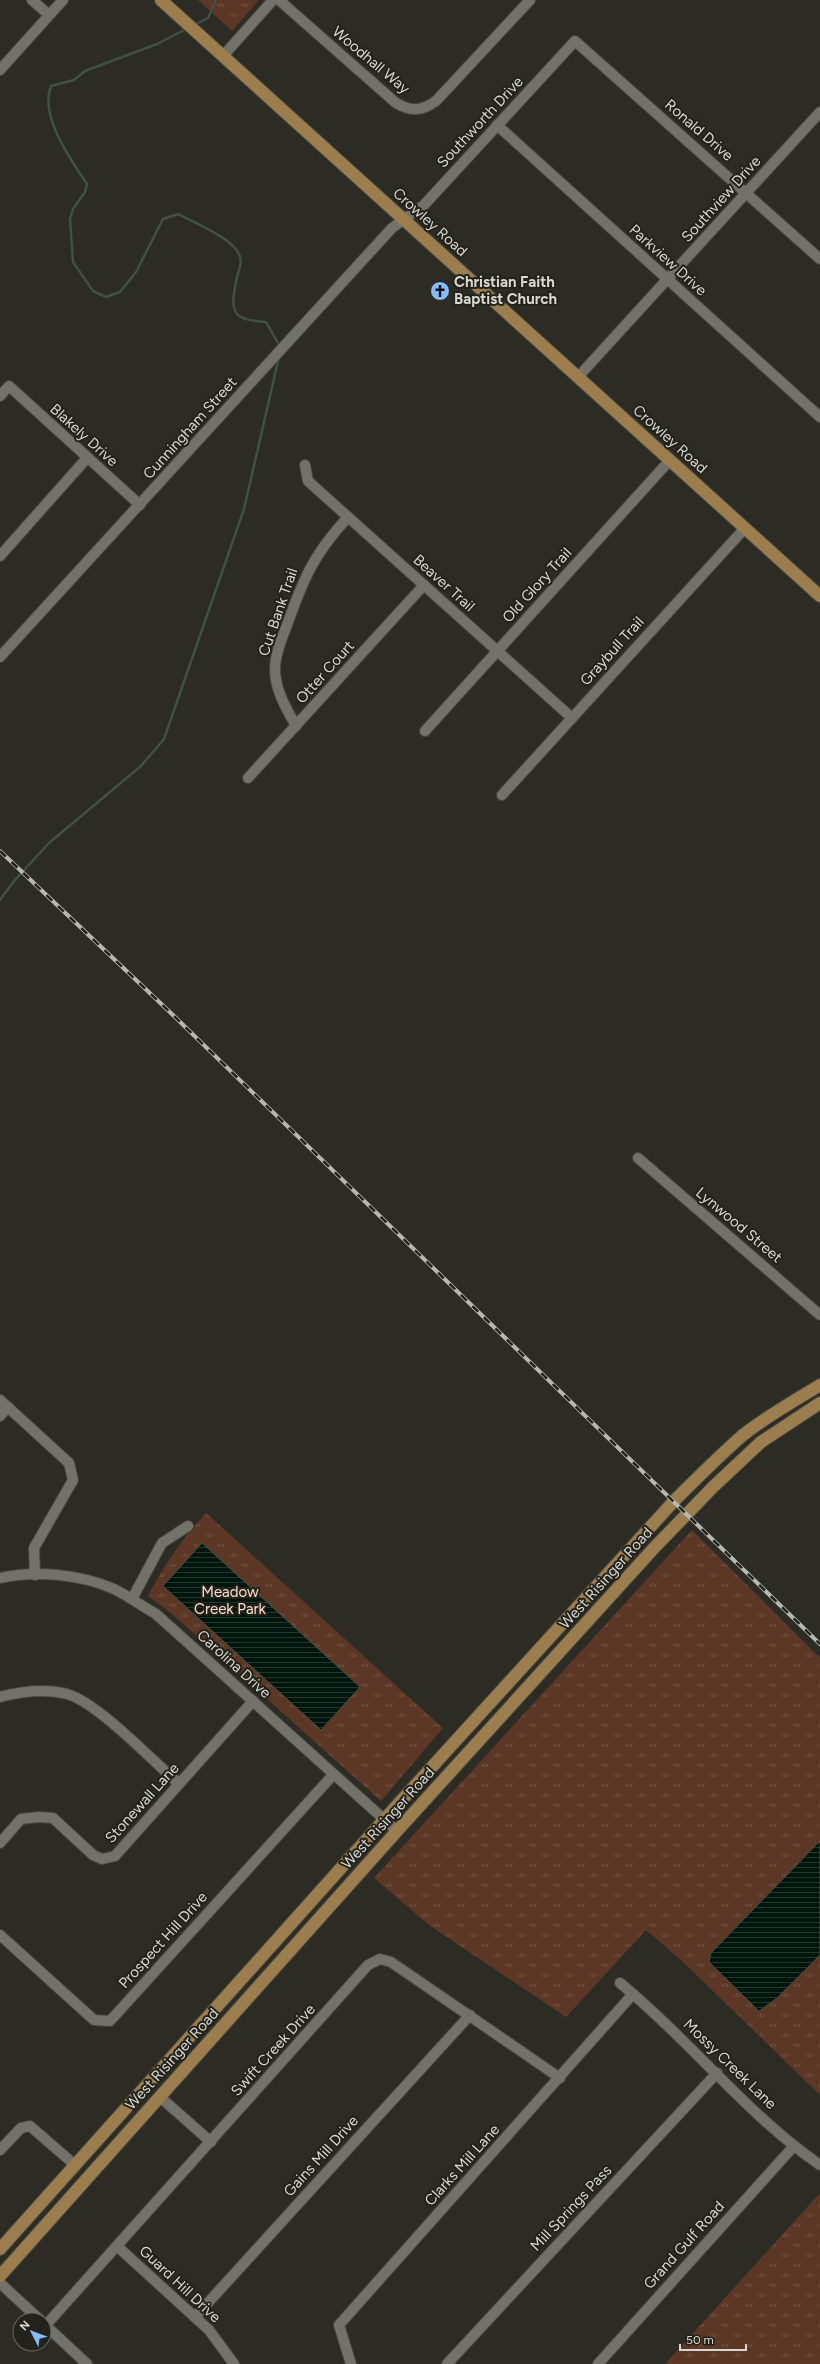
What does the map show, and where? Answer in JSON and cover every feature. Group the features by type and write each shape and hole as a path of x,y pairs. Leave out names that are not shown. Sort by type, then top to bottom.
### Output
{"main road":[{"name":"Crowley Road","path":"161,0 820,596"},
{"name":"West Risinger Road","path":"0,2249 384,1820 665,1511 714,1461 761,1422 820,1385"},
{"name":"West Risinger Road","path":"0,2276 397,1831 713,1487 762,1442 820,1403"},
{"path":"467,1755 472,1744 507,1706 514,1696 514,1689 510,1681"}],"street":[{"path":"32,0 49,15"},
{"path":"0,70 63,0"},
{"path":"223,56 273,0"},
{"name":"Woodhall Way","path":"280,0 396,103 404,108 420,110 436,101 530,0"},
{"name":"Southworth Drive","path":"403,219 424,205 575,41"},
{"name":"Ronald Drive","path":"575,41 747,193 820,260"},
{"name":"Southview Drive","path":"578,377 820,112"},
{"name":"Parkview Drive","path":"497,125 820,417"},
{"name":"Cunningham Street","path":"0,657 403,219"},
{"name":"Blakely Drive","path":"0,396 9,386 140,505"},
{"path":"0,556 87,458"},
{"name":"Old Glory Trail","path":"425,730 670,460"},
{"name":"Beaver Trail","path":"305,465 308,481 572,718"},
{"name":"Cut Bank Trail","path":"296,726 284,705 278,688 275,669 278,653 300,589 312,561 348,517"},
{"name":"Graybull Trail","path":"502,795 745,528"},
{"name":"Otter Court","path":"248,778 424,585"},
{"name":"Lynwood Street","path":"638,1158 820,1315"},
{"path":"0,1416 4,1404 69,1463 73,1480 34,1548 35,1575"},
{"path":"132,1599 162,1543 188,1526"},
{"name":"Carolina Drive","path":"0,1578 19,1574 71,1577 112,1589 156,1614 333,1775 397,1831"},
{"path":"0,1697 21,1692 45,1691 68,1694 95,1709 179,1784"},
{"name":"Stonewall Lane","path":"0,1843 21,1819 53,1818 93,1855 102,1859 115,1856 253,1701"},
{"name":"Prospect Hill Drive","path":"0,1936 94,2020 110,2021 333,1775"},
{"name":"Swift Creek Drive","path":"52,2314 118,2247 368,1965 380,1959 391,1962 560,2078"},
{"name":"Mossy Creek Lane","path":"620,1983 655,2012 792,2147 820,2165"},
{"name":"Clarks Mill Lane","path":"351,2364 339,2325 560,2078 633,1994"},
{"name":"Gains Mill Drive","path":"195,2317 470,2015"},
{"name":"Mill Springs Pass","path":"447,2364 717,2073"},
{"path":"160,2097 211,2142"},
{"path":"0,2150 21,2128 30,2126 75,2165"},
{"name":"Grand Gulf Road","path":"598,2364 792,2147"},
{"name":"Guard Hill Drive","path":"118,2247 209,2330 234,2364"},
{"path":"0,2283 31,2312"},
{"path":"52,2331 87,2364"}],"green space":[{"path":"198,0 259,0 232,31"},
{"name":"Meadow Creek Park","path":"206,1513 443,1728 381,1801 171,1613 148,1596 174,1553"},
{"path":"692,1530 820,1658 820,2095 681,1960 646,1930 566,2017 429,1925 374,1878"},
{"path":"820,2193 820,2364 665,2364"}],"shaded area":[{"path":"202,1543 360,1687 321,1730 163,1586"},
{"path":"820,1841 820,1955 777,1998 759,2011 709,1962 711,1953"}],"waterway":[{"path":"194,25 208,18 216,0"},
{"path":"188,28 157,44 85,71 74,80 51,86 48,98 49,111 53,124 65,150 87,184 85,192 73,209 70,219 73,262 93,291 106,297 120,292 136,272 163,219 178,214 221,236 235,248 241,260 235,289 235,312 245,319 266,322 278,343"},
{"path":"0,900 14,881 49,843 141,766 164,739 244,509 279,357"}],"railway":[{"path":"0,851 174,1016 820,1644"}],"place":[{"name":"Christian Faith Baptist Church","path":"440,291"}]}
